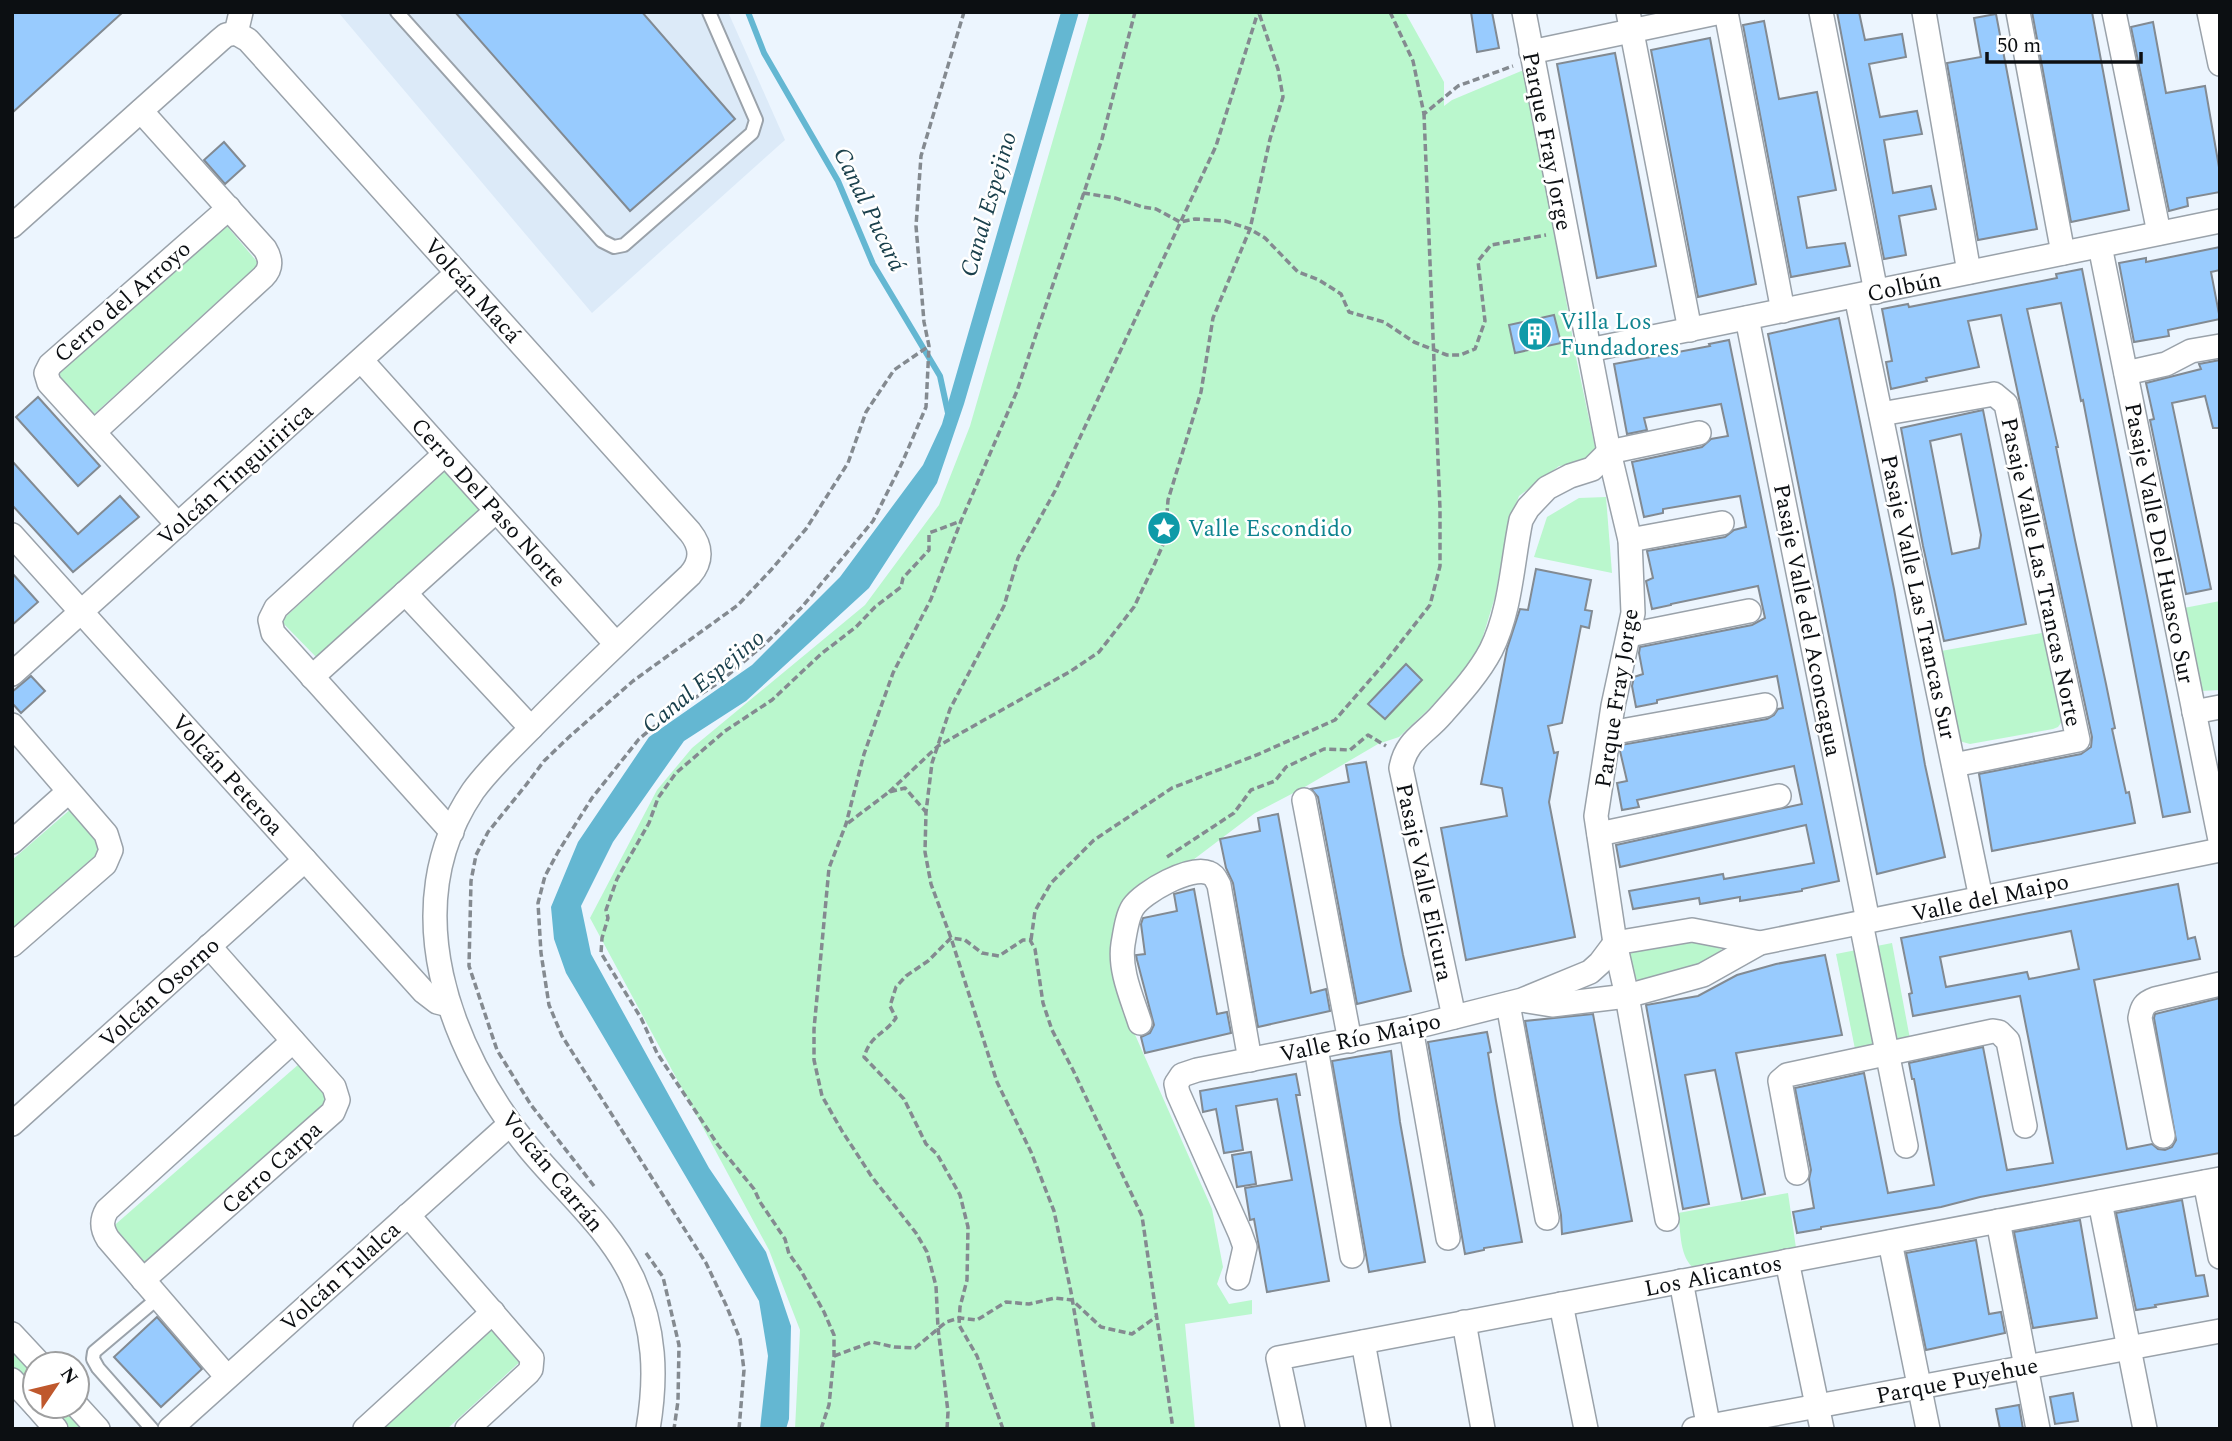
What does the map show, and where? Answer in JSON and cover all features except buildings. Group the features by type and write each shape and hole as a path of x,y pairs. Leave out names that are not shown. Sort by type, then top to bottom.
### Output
{"street":[{"name":"Parque Fray Jorge","path":"1524,12 1588,350 1630,540 1633,613 1612,706 1596,816 1615,943 1667,1219"},
{"path":"1531,56 1630,22 1721,12"},
{"path":"1726,12 1783,311"},
{"name":"Pasaje Valle Las Trancas Sur","path":"1821,12 1866,294 1881,414 1982,898"},
{"path":"1924,12 1969,272"},
{"path":"2018,12 2063,253"},
{"path":"2114,12 2159,233"},
{"path":"2210,12 2220,64"},
{"path":"1630,22 1690,330"},
{"path":"12,226 239,23"},
{"name":"Volcán Macá","path":"239,23 248,40 690,533 699,546 700,554"},
{"path":"94,432 267,273 270,262 269,255 229,208 141,111"},
{"name":"Cerro del Arroyo","path":"178,525 49,383 46,379 47,368 229,208"},
{"name":"Colbún","path":"1588,350 2220,221"},
{"name":"Pasaje Valle Del Huasco Sur","path":"2100,246 2220,840"},
{"name":"Volcán Tinguiririca","path":"12,674 457,273"},
{"name":"Pasaje Valle del Aconcagua","path":"1747,318 1906,1146"},
{"path":"2126,373 2166,364 2191,351 2220,346"},
{"name":"Cerro Del Paso Norte","path":"361,360 616,644"},
{"name":"Pasaje Valle Las Trancas Norte","path":"1881,414 1994,394 2006,404 2078,740 1954,765"},
{"path":"1609,452 1699,433"},
{"name":"Pasaje Valle Elicura","path":"1454,1017 1401,768 1403,757 1409,744 1440,716 1492,649 1506,608 1521,520 1528,508 1547,488 1570,476 1592,469 1609,452"},
{"path":"445,454 272,613 270,620 273,633 452,832"},
{"path":"312,677 496,511"},
{"path":"1630,540 1722,523"},
{"name":"Volcán Peteroa","path":"12,535 430,998 449,1005"},
{"name":"Volcán Carrán","path":"648,1429 654,1390 654,1354 650,1328 632,1278 609,1239 510,1124 461,1036 449,1005 438,960 435,901 440,870 452,832 461,811 479,784 531,728 690,575 700,554"},
{"path":"405,593 531,728"},
{"path":"1629,635 1749,611"},
{"path":"1610,733 1765,705"},
{"path":"2194,712 2220,707"},
{"path":"12,725 106,834 111,850 105,864 12,946"},
{"path":"12,842 68,792"},
{"path":"1599,834 1779,796"},
{"path":"1304,800 1350,1041"},
{"name":"Valle del Maipo","path":"1627,996 1703,975 1760,943 2220,850"},
{"name":"Volcán Osorno","path":"12,1124 305,860"},
{"path":"1140,1023 1124,972 1123,947 1133,907 1175,877 1185,873 1209,872 1219,885 1251,1060"},
{"name":"Valle del Maipo","path":"1615,943 1692,930 1760,943"},
{"name":"Valle Río Maipo","path":"1238,1278 1245,1247 1178,1093 1176,1084 1182,1075 1411,1028 1515,1002 1590,972 1615,943"},
{"name":"Cerro Carpa","path":"151,1289 336,1106 337,1093 334,1087 209,946"},
{"path":"2163,1136 2140,1018 2142,1008 2146,1002 2155,999 2220,984"},
{"name":"Valle Río Maipo","path":"1515,1002 1552,1005 1627,996"},
{"path":"1515,1002 1547,1218"},
{"path":"1411,1028 1448,1238"},
{"path":"1797,1173 1780,1081 1787,1075 1993,1031 1999,1032 2008,1041 2025,1126"},
{"path":"227,1377 103,1232 102,1224 107,1210 293,1041"},
{"path":"1316,1048 1352,1256"},
{"name":"Volcán Tulalca","path":"170,1429 510,1124"},
{"path":"2212,1181 2220,1257"},
{"name":"Los Alicantos","path":"1293,1429 1278,1358 2212,1181"},
{"path":"2101,1202 2145,1429"},
{"path":"408,1215 530,1353 533,1363 528,1373 467,1429"},
{"path":"1998,1221 2038,1429"},
{"path":"1890,1242 1928,1429"},
{"path":"1787,1261 1822,1429"},
{"path":"1681,1281 1704,1428"},
{"path":"1561,1304 1586,1429"},
{"path":"365,1429 493,1312"},
{"path":"1464,1322 1483,1429"},
{"name":"Parque Puyehue","path":"1704,1428 2220,1331"},
{"path":"12,1334 27,1350"},
{"path":"1363,1342 1379,1429"}],"lane":[{"path":"397,12 602,241 614,247 624,245 752,133 756,120 709,12"},
{"path":"151,1289 94,1352 93,1359 152,1429"}],"path":[{"path":"739,1429 744,1370 740,1339 706,1263 562,1036 549,1005 541,953 538,903 545,876 558,852 592,798 639,739 667,716 721,681 767,642 802,607 873,521 902,463 926,407 929,346 924,322 916,226 921,156 964,12"},
{"path":"947,1429 948,1412 936,1286 927,1252 842,1131 822,1096 814,1060 815,1015 829,868 846,824 864,754 893,673 931,599 1017,391 1102,139 1135,12"},
{"path":"1094,1429 1054,1211 1031,1152 997,1082 951,937 930,884 925,852 926,812 932,763 950,709 1004,606 1018,558 1055,491 1216,145 1259,12"},
{"path":"846,824 889,792 937,746 1071,671 1099,652 1134,607 1165,540 1168,500 1200,392 1213,318 1250,229 1270,139 1283,97 1278,69 1259,12"},
{"path":"1173,1429 1142,1216 1052,1030 1043,1003 1035,949 1031,940 1035,911 1051,883 1094,840 1172,788 1259,754 1335,720 1430,605 1440,566 1424,114 1413,61 1390,12"},
{"path":"1424,114 1458,86 1531,56"},
{"path":"1083,193 1156,209 1181,222 1195,219 1225,221 1250,229 1265,238 1297,272 1319,280 1342,294 1349,312 1384,321 1414,342 1447,355 1460,355 1475,349 1485,321 1478,261 1491,244 1566,231"},
{"path":"598,1191 531,1105 496,1050 469,966 471,881 476,855 488,832 544,761 634,681 738,605 771,570 806,528 848,463 866,412 894,370 929,346"},
{"path":"821,1429 829,1405 834,1335 800,1269 789,1254 785,1239 754,1189 718,1145 657,1053 641,1018 601,953 608,918 606,910 617,880 649,822 658,798 676,773 725,731 772,700 821,654 901,587 903,578 929,550 929,533 961,521"},
{"path":"1162,859 1234,813 1251,790 1275,781 1286,767 1324,749 1350,750 1368,735 1403,757"},
{"path":"889,792 905,788 926,812"},
{"path":"951,937 965,940 982,953 999,956 1023,940 1031,940"},
{"path":"951,937 929,961 916,968 896,987 890,1006 896,1018 868,1045 864,1057 904,1099 926,1144 937,1154 960,1195 968,1227 967,1280 960,1307 959,1325 977,1356 1003,1429"},
{"path":"642,1248 663,1277 679,1345 678,1401 674,1429"},
{"path":"834,1356 872,1342 894,1348 915,1348 946,1322 959,1318 977,1320 1006,1302 1028,1304 1055,1298 1072,1300 1101,1327 1132,1334 1156,1317"}],"shaded area":[{"path":"338,12 728,12 785,140 592,313"}],"green space":[{"path":"1090,12 1405,12 1444,82 1444,106 1452,100 1526,69 1576,357 1596,452 1585,463 1559,466 1519,496 1508,525 1495,597 1477,656 1448,691 1399,737 1378,744 1255,813 1156,888 1123,936 1129,1021 1212,1209 1223,1267 1217,1284 1229,1304 1252,1300 1252,1314 1185,1324 1195,1429 795,1429 800,1330 769,1250 590,918 657,790 692,748 865,605 939,505 970,426"},
{"path":"226,225 259,264 91,417 51,373"},
{"path":"449,467 482,510 317,658 281,621"},
{"path":"1606,497 1612,573 1534,557 1547,517 1579,498"},
{"path":"2220,601 2220,690 2201,691 2184,608"},
{"path":"2047,632 2063,720 2058,727 1970,744 1959,741 1941,651"},
{"path":"72,808 106,846 12,930 12,860"},
{"path":"1675,940 1705,942 1723,950 1699,966 1641,982 1633,977 1628,957 1633,950"},
{"path":"1892,943 1910,1039 1855,1049 1836,954"},
{"path":"299,1064 329,1100 140,1268 109,1230"},
{"path":"1788,1193 1796,1248 1695,1269 1690,1264 1682,1244 1678,1213"},
{"path":"493,1326 523,1359 447,1429 382,1429"},
{"path":"12,1349 21,1359 21,1376 12,1366"},
{"path":"61,1420 75,1420 83,1429 69,1429"}],"water":[{"path":"1061,12 1079,12 964,404 937,483 869,588 746,701 684,741 613,842 581,906 591,954 709,1168 766,1252 791,1326 789,1419 786,1429 760,1429 768,1356 759,1301 566,973 554,939 551,907 578,842 649,737 752,665 840,577 923,465 942,424"}],"waterway":[{"name":"Canal Pucará","path":"748,12 764,53 838,181 873,264 940,376 948,413"}],"place":[{"name":"Villa Los Fundadores","path":"1535,334"},
{"name":"Valle Escondido","path":"1164,528"}],"water label":[{"name":"Canal Espejino","path":"988,204"},
{"name":"Canal Espejino","path":"703,681"}]}
